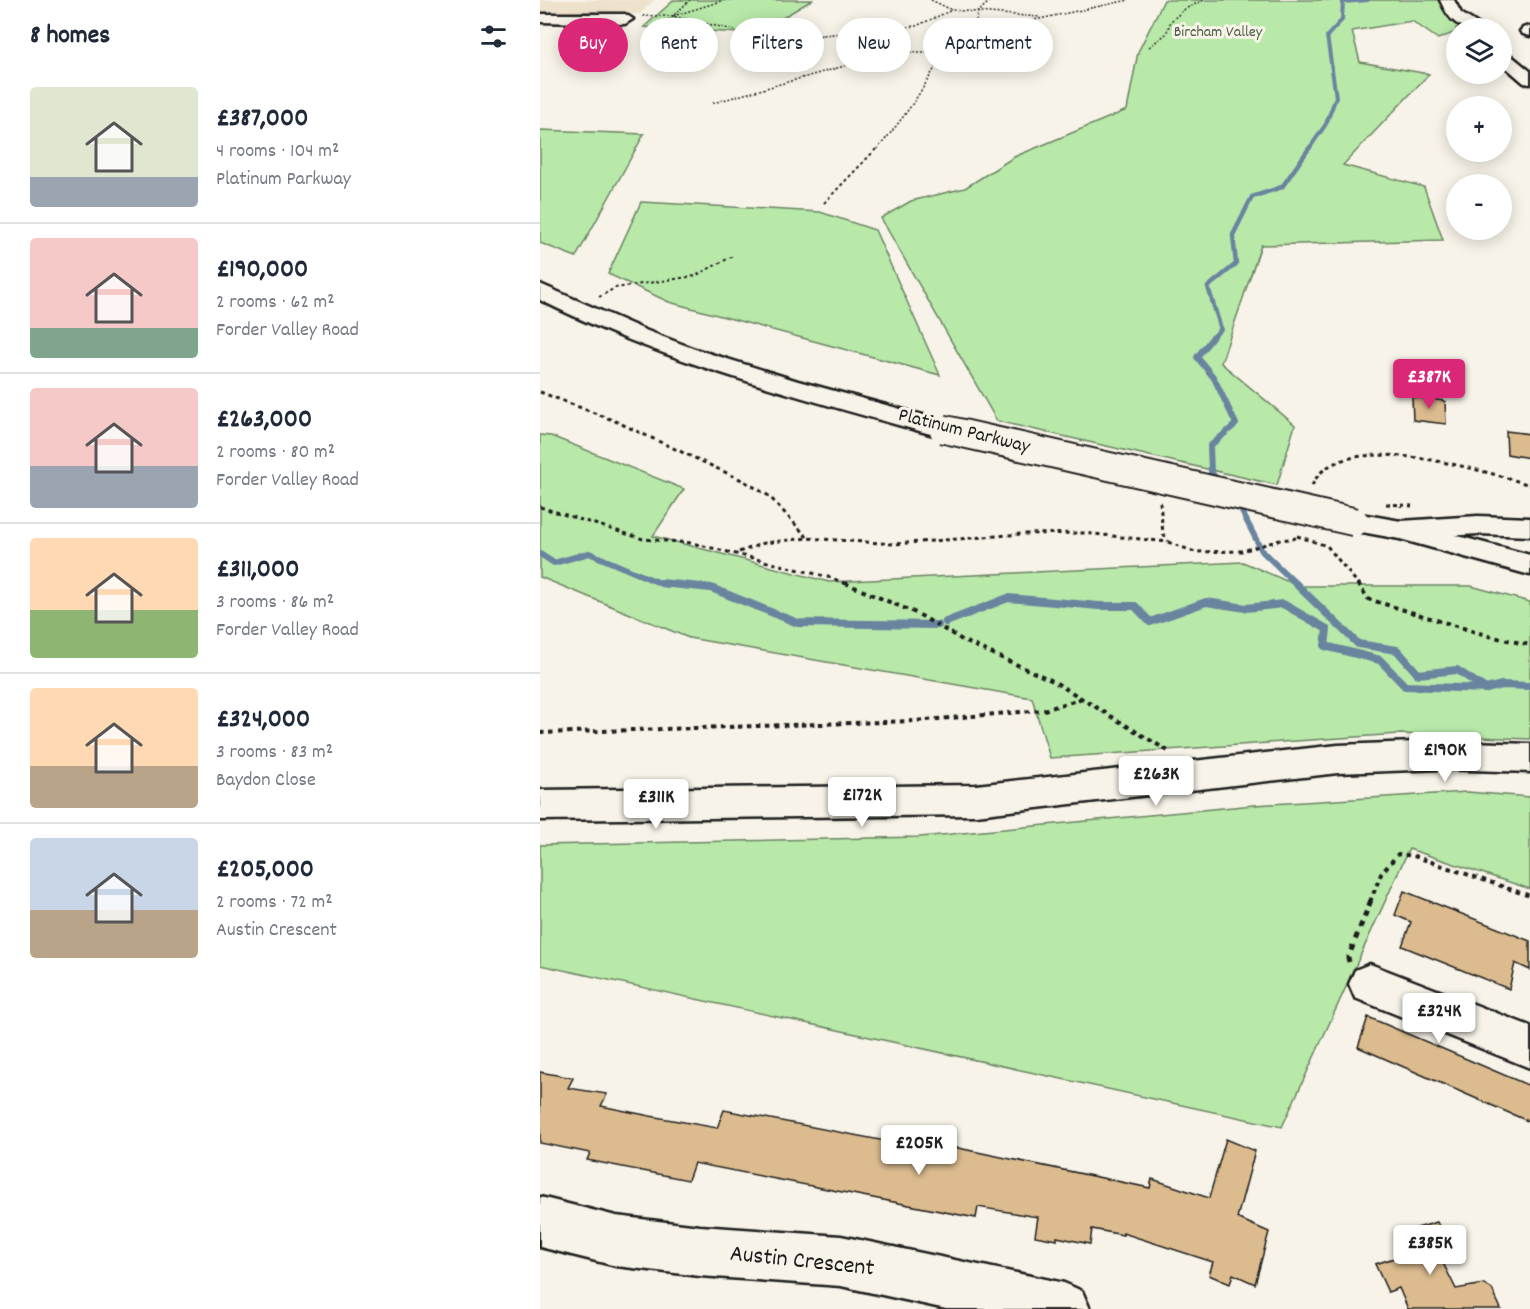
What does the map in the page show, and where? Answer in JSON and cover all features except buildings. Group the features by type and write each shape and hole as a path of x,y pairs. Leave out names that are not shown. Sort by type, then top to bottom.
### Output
{"main road":[{"path":"1447,0 1455,16 1458,18"},
{"path":"540,18 558,18"},
{"path":"1512,65 1530,79"},
{"name":"Platinum Parkway","path":"540,291 593,316 701,358 817,394 943,429 1355,522 1401,530 1486,537 1530,546"},
{"path":"1401,530 1478,525 1530,527"},
{"name":"Platinum Parkway","path":"1401,530 1530,565"},
{"path":"540,805 976,800 1338,759 1440,755 1530,758"},
{"path":"1370,984 1530,1047"},
{"name":"Austin Crescent","path":"540,1222 616,1241 700,1251 841,1261 1001,1302 1064,1309"}],"path":[{"path":"672,16 690,0"},
{"path":"672,16 724,0"},
{"path":"931,0 952,10 1046,17"},
{"path":"977,18 978,12 991,0"},
{"path":"1041,18 1129,0"},
{"path":"1149,47 1166,34 1172,21 1185,9 1204,0"},
{"path":"628,18 672,16 734,30 740,34 802,37 916,27 952,10"},
{"path":"712,103 894,52 923,52"},
{"path":"824,203 878,148 923,92 933,72"},
{"path":"608,302 598,298 615,288 695,276 733,256"},
{"path":"540,392 615,421 744,481 769,496 807,538"},
{"path":"540,507 643,539 692,543 738,552 832,578 921,616 953,635 1053,681 1207,774"},
{"path":"738,552 764,543 807,538 894,544 1022,534 1084,532 1168,542 1195,552 1242,551 1280,540 1296,538"},
{"path":"540,733 914,721 1044,710 1080,698"},
{"path":"1370,984 1352,972 1348,958 1381,874 1398,854 1414,856 1530,896"}],"shaded area":[{"path":"540,0 654,0 640,14 540,14"}],"green space":[{"path":"674,0 812,0 782,18 730,18 730,32 718,32 718,18 654,18"},
{"name":"Bircham Valley","path":"1164,0 1450,0 1462,18 1446,18 1446,36 1438,39 1412,21 1352,31 1360,62 1429,74 1343,165 1424,187 1443,240 1261,245 1221,363 1295,425 1277,485 997,421 881,218 911,201 965,188 1014,157 1127,110 1138,52"},
{"path":"540,130 644,134 576,257 540,243"},
{"path":"641,202 820,212 875,230 940,375 669,302 608,274"},
{"path":"540,435 551,436 684,489 653,536 829,582 1243,562 1298,586 1471,586 1530,602 1530,739 1399,734 1050,758 1032,698 689,638 540,577"},
{"path":"1467,792 1530,797 1530,889 1409,849 1282,1127 540,965 540,845 920,837 1254,805"}],"waterway":[{"path":"1309,149 1326,124 1336,97 1327,36 1342,20 1343,0"},
{"path":"1343,2 1368,0"},
{"path":"1212,338 1221,329 1208,287 1236,264 1233,235 1252,197 1282,187 1310,147"},
{"path":"1212,338 1197,357 1214,378 1236,424 1210,446 1211,472 1220,483"},
{"path":"1238,504 1262,551 1297,585"},
{"path":"540,554 554,563 589,553 662,584 673,585"},
{"path":"661,583 711,588 798,623 938,625"},
{"path":"1295,583 1358,644 1397,650 1418,674 1457,670 1486,689"},
{"path":"946,622 1008,598 1099,606 1135,606 1150,622 1206,602 1246,608 1283,604 1327,629 1325,646 1380,660 1405,686 1486,689"},
{"path":"1486,689 1502,685 1530,686"}]}
